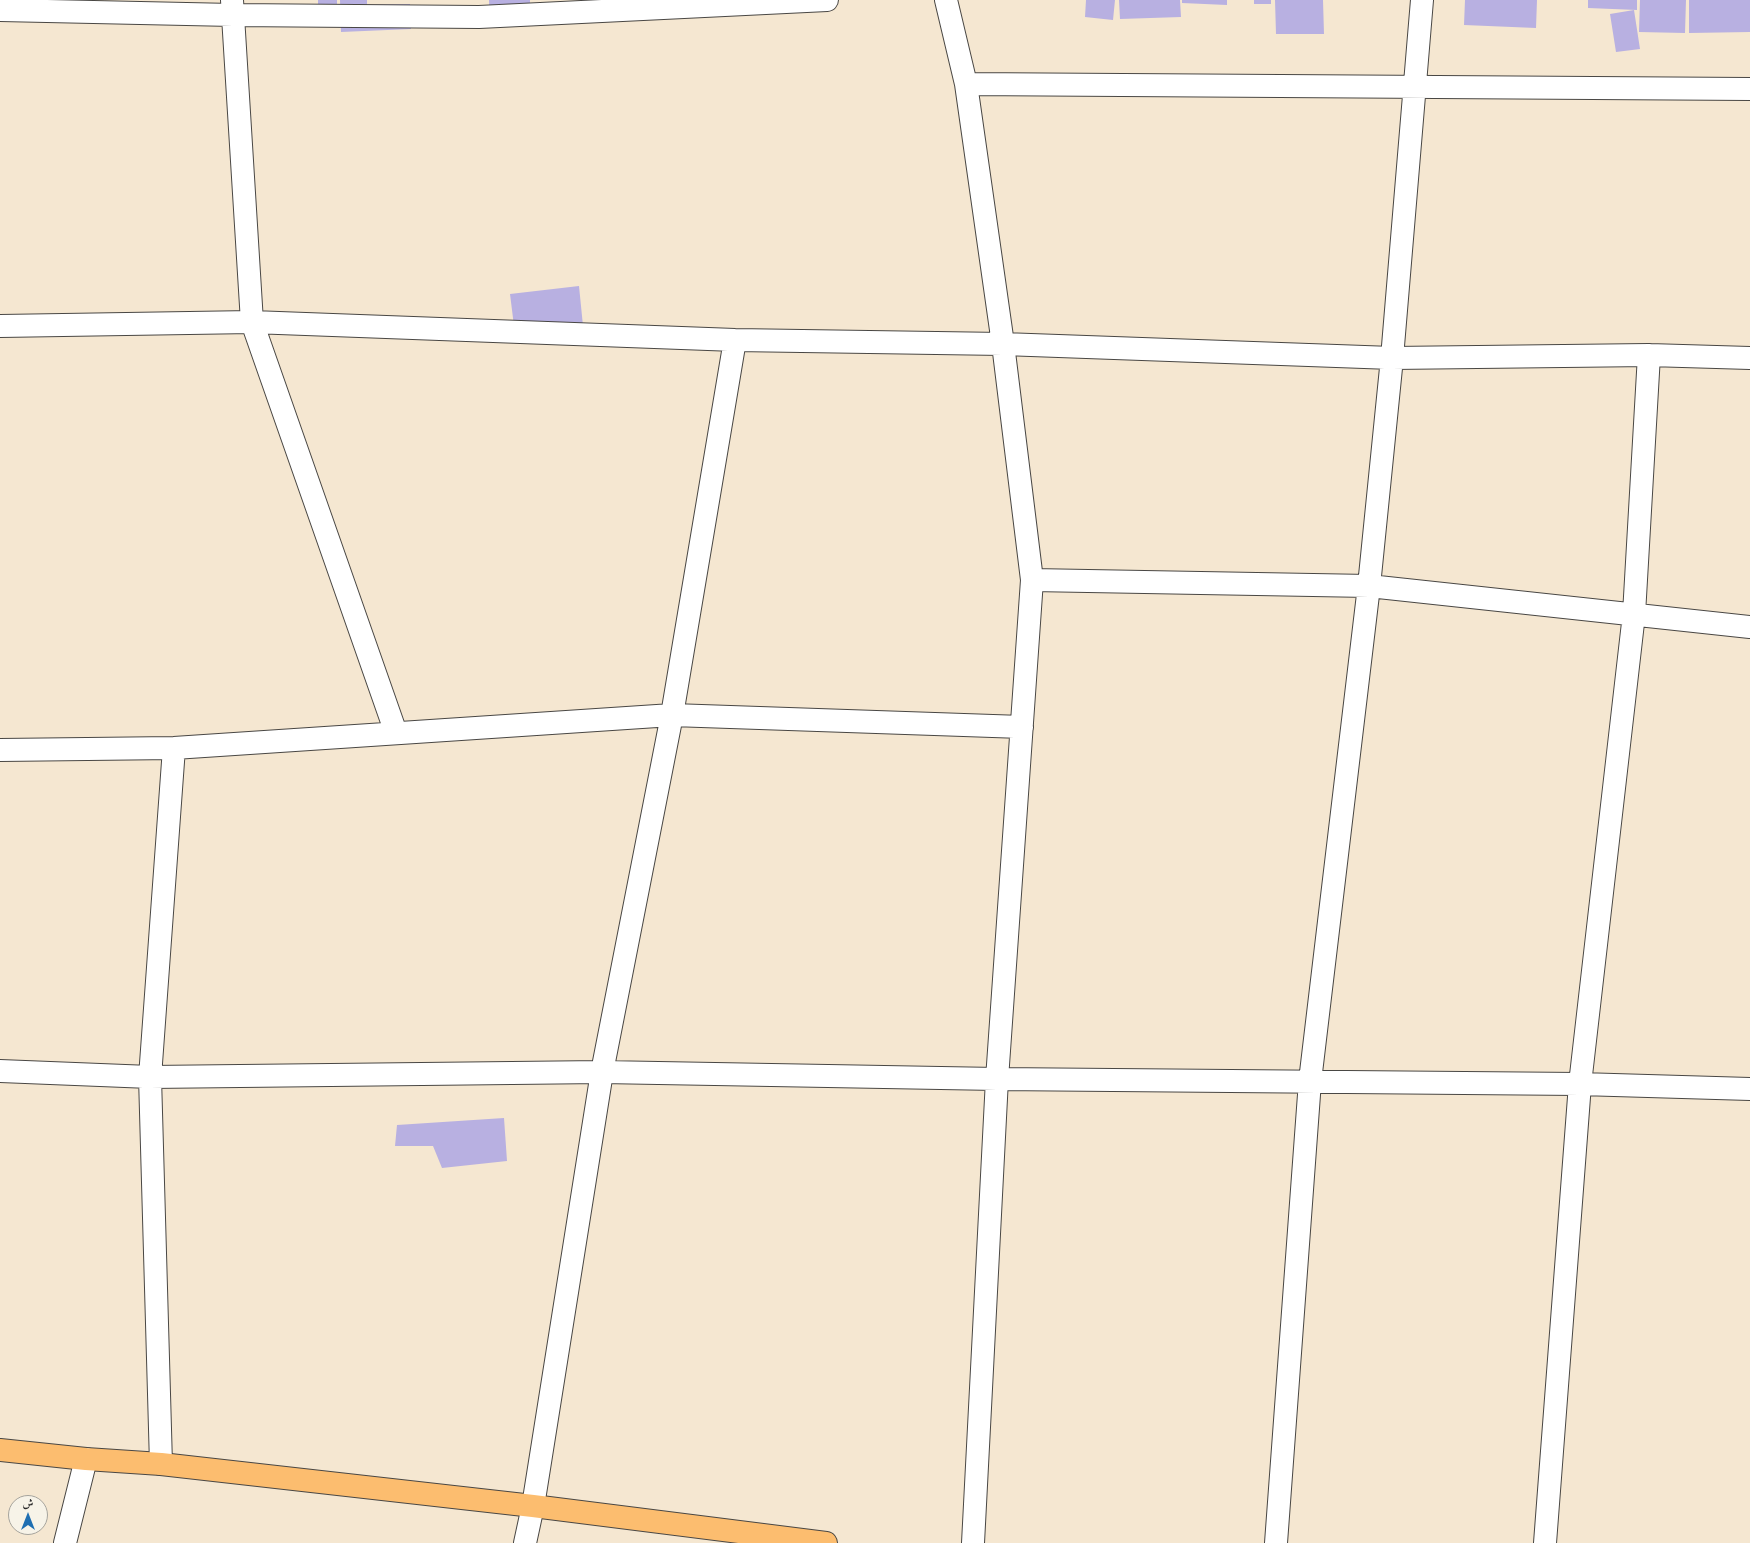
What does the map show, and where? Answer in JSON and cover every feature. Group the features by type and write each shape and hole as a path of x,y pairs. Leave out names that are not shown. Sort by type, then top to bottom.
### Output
{"highway":[{"path":"0,1450 86,1459 161,1464 533,1506 826,1543"}],"street":[{"path":"0,10 232,7 478,9 828,0"},
{"path":"946,0 966,84 1003,344 1032,580 997,1079 973,1543"},
{"path":"1276,1543 1310,1081 1369,586 1392,358 1422,0"},
{"path":"232,7 252,322 396,733"},
{"path":"966,84 1750,89"},
{"path":"0,326 252,322 735,340 1003,344 1392,358 1649,355 1750,358"},
{"path":"525,1543 533,1506 602,1072 672,715 735,340"},
{"path":"1545,1543 1580,1084 1634,614 1649,355"},
{"path":"1032,580 1369,586 1750,627"},
{"path":"0,750 174,748 672,715 1022,727"},
{"path":"161,1464 150,1077 174,748"},
{"path":"0,1071 150,1077 602,1072 997,1079 1580,1084 1750,1089"},
{"path":"65,1543 86,1459"}],"building":[{"path":"318,0 337,0 337,5 318,5"},
{"path":"340,0 367,0 367,5 410,4 411,29 341,32"},
{"path":"489,0 530,0 530,22 490,24"},
{"path":"1086,0 1115,0 1113,20 1085,17"},
{"path":"1119,0 1180,0 1181,17 1120,19"},
{"path":"1182,0 1227,0 1227,5 1182,3"},
{"path":"1254,0 1271,0 1271,4 1254,4"},
{"path":"1275,0 1323,0 1324,34 1276,34"},
{"path":"1465,0 1537,0 1536,28 1464,25"},
{"path":"1588,0 1637,0 1637,10 1588,8"},
{"path":"1640,0 1686,0 1685,33 1639,32"},
{"path":"1689,0 1750,0 1750,32 1689,33"},
{"path":"1634,10 1640,49 1616,52 1610,14"},
{"path":"579,286 583,326 515,334 510,294"},
{"path":"504,1118 507,1161 442,1168 433,1146 395,1146 397,1125"}]}
